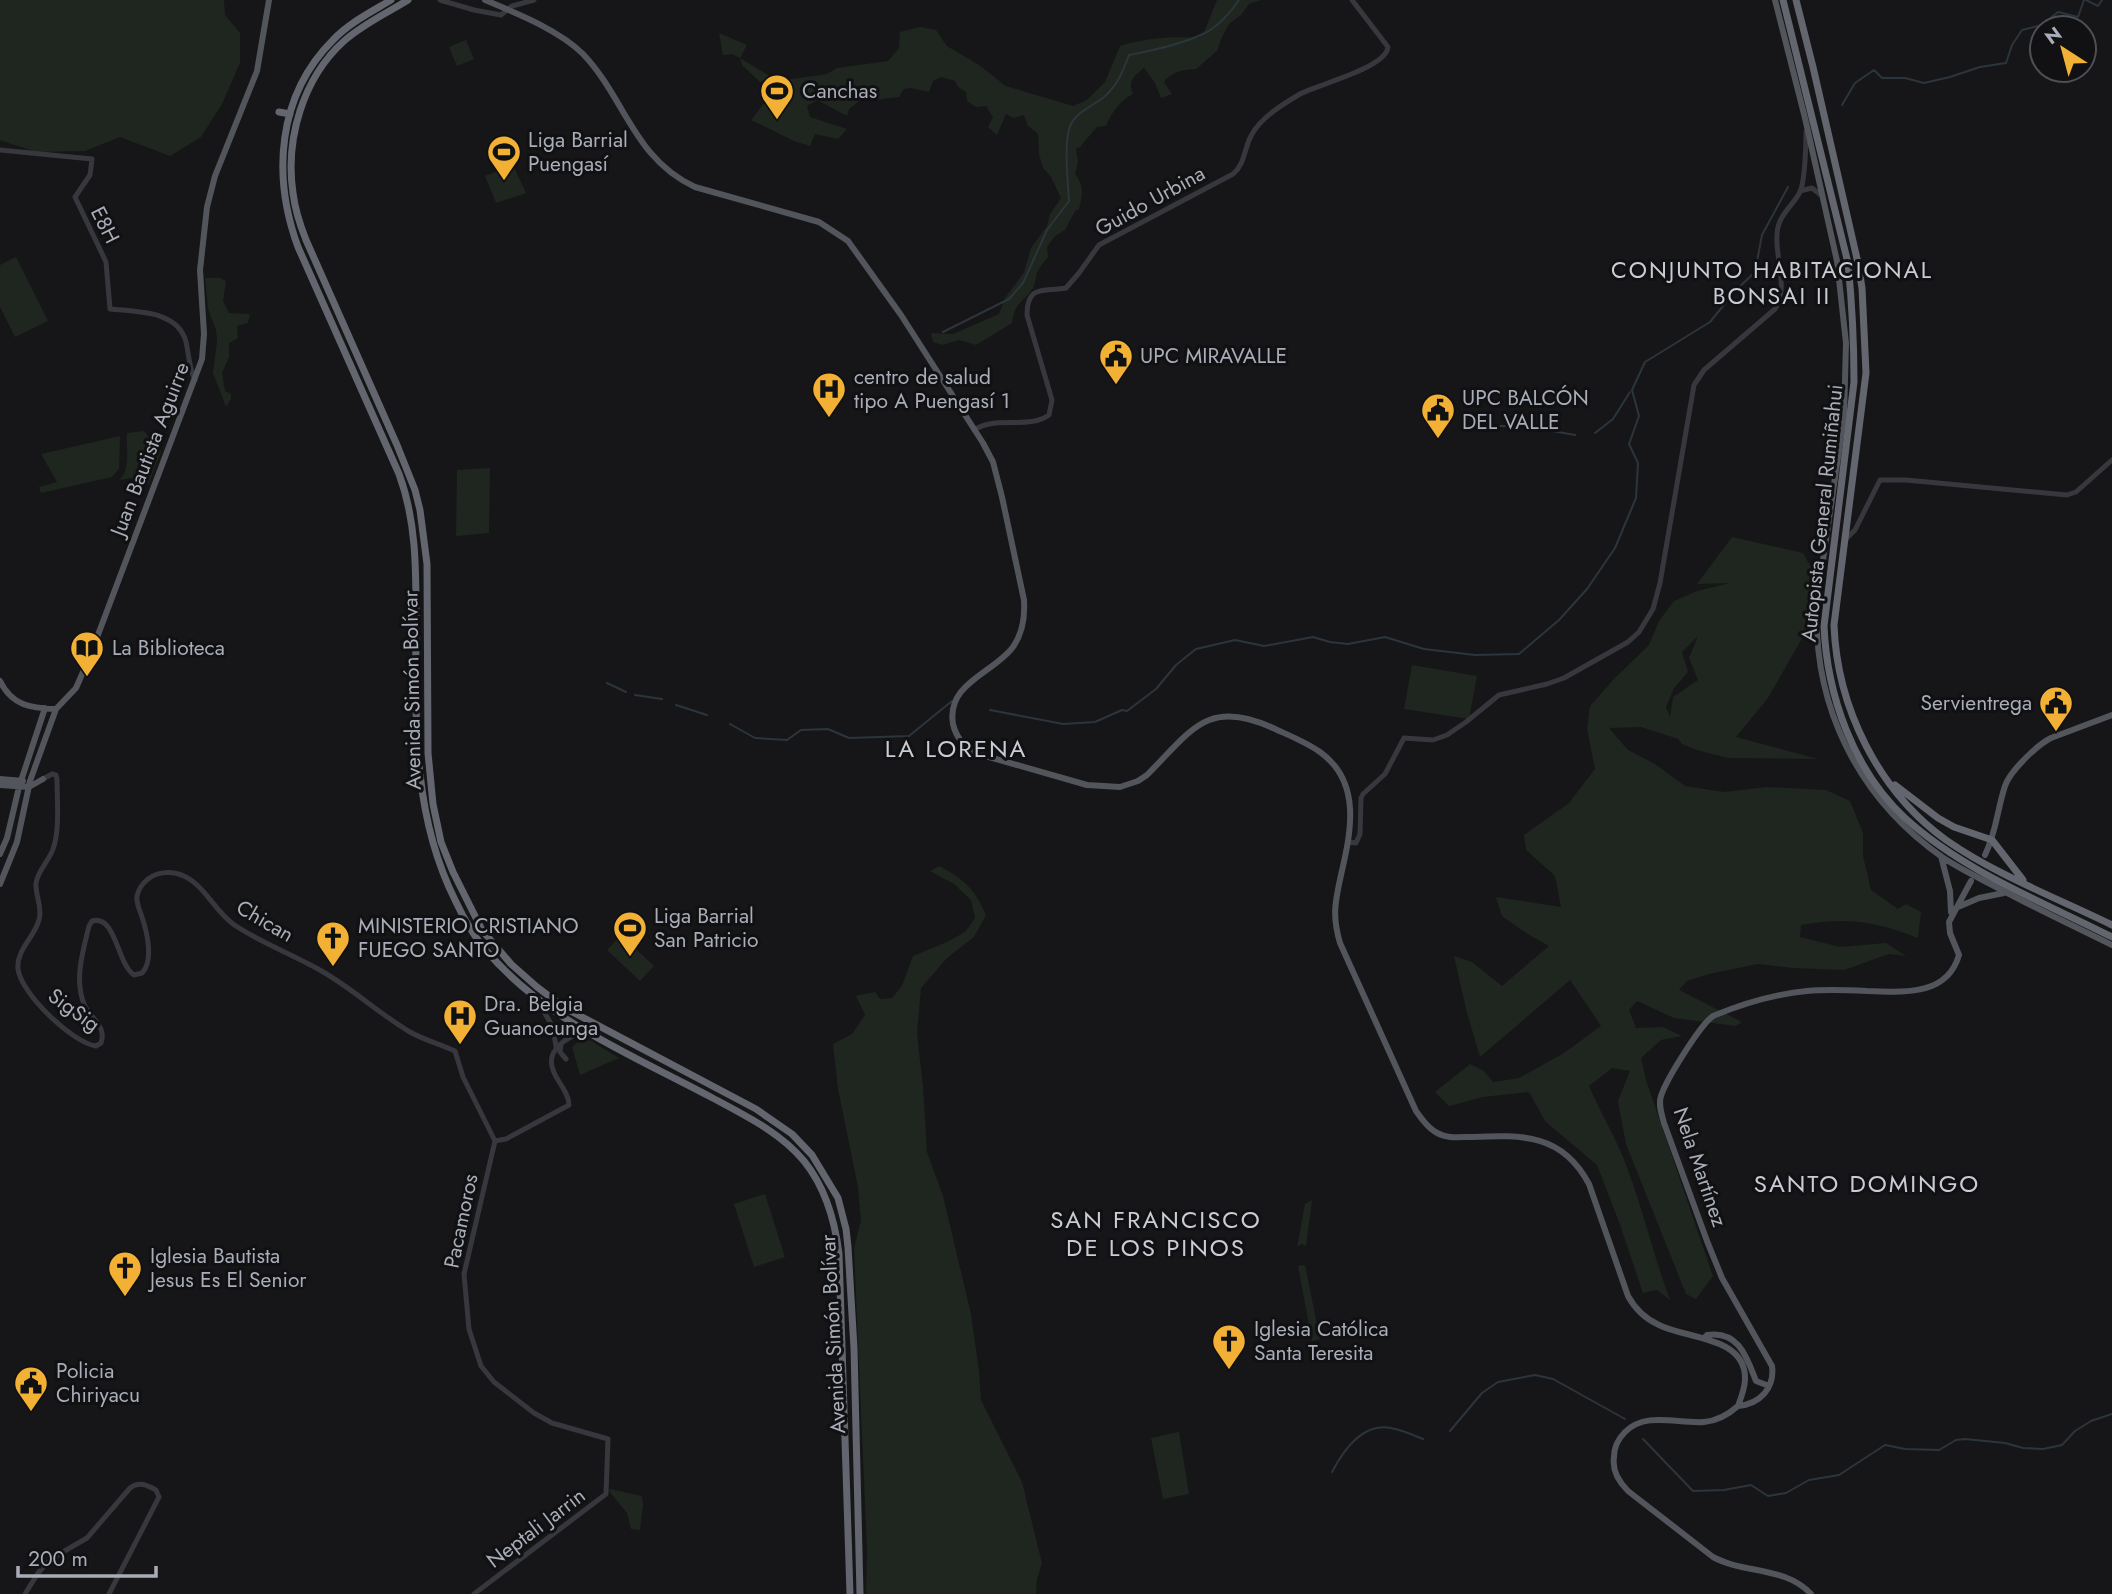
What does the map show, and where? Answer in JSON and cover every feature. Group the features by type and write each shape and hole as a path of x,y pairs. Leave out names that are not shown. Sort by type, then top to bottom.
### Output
{"highway":[{"name":"Avenida Simón Bolívar","path":"391,0 350,26 321,53 302,81 290,114 285,139 283,195 288,221 298,247 399,474 408,501 415,559 416,740 422,804 431,841 443,877 472,932 485,950 534,997 585,1031 748,1117 784,1141 806,1163 815,1177 829,1207 839,1254 850,1594"},
{"name":"Avenida Simón Bolívar","path":"408,0 355,32 321,67 304,101 294,138 291,165 295,208 306,240 397,445 420,510 427,564 428,753 433,804 441,842 482,929 511,964 537,987 583,1019 756,1110 803,1144 838,1198 848,1247 854,1348 860,1594"},
{"name":"Autopista General Rumiñahui","path":"1783,0 1841,236 1850,286 1854,382 1824,626 1825,657 1841,716 1855,749 1882,791 1904,817 1926,835 1975,869 2112,937"},
{"name":"Autopista General Rumiñahui","path":"1796,0 1858,262 1861,288 1866,373 1834,625 1835,647 1847,702 1862,738 1887,779 1912,810 1944,838 1979,860 2112,925"},
{"path":"279,112 290,114"},
{"path":"1887,779 1938,818 1954,827 1992,840 2025,883"}],"main road":[{"name":"Juan Bautista Aguirre","path":"56,709 81,680 195,380 203,351 200,270 207,207 215,176 257,71 270,0"},
{"path":"485,0 508,9 564,39 584,55 650,154 680,179 695,187 820,222 848,241 901,316 993,462 1024,600 1022,628 1014,646 957,696 953,720 956,735 963,745 975,753 1087,785 1111,788 1143,779 1203,722 1222,716 1246,717 1312,747 1335,765 1349,795 1351,817 1334,904 1335,928 1406,1091 1422,1120 1444,1136 1528,1137 1544,1141 1564,1152 1581,1170 1589,1184 1633,1305 1662,1327 1729,1348 1739,1360 1745,1376 1738,1406"},
{"path":"1775,0 1837,261 1846,343 1844,416 1817,601 1816,630 1821,673 1834,720 1856,765 1890,811 1941,856 2112,945"},
{"path":"0,681 15,701 25,706 56,709 30,784 17,842 0,884"},
{"path":"0,854 45,708"},
{"path":"1985,855 1992,840 2006,782 2032,752 2043,742 2112,715"},
{"path":"0,779 20,784"},
{"path":"0,785 30,784 43,779"},
{"name":"Nela Martínez","path":"1769,1386 1773,1377 1772,1366 1722,1278 1707,1241 1664,1124 1660,1103 1662,1094 1705,1022 1717,1014 1792,993 1918,990 1940,983 1951,974 1959,955 1950,933 1951,899 1941,856"},
{"path":"1951,916 1971,881"},
{"path":"1948,883 1955,893 1979,898"},
{"path":"1955,908 1979,898 2006,892"},
{"path":"1704,1338 1713,1334 1737,1343 1747,1356 1756,1381 1769,1386 1758,1401 1738,1406 1724,1416 1703,1422 1649,1420 1634,1425 1617,1443 1614,1457 1616,1475 1628,1491 1713,1557 1729,1564 1786,1577 1811,1594"}],"street":[{"path":"440,0 500,15 508,9 534,0"},
{"name":"Guido Urbina","path":"974,430 984,425 1037,421 1049,415 1052,400 1027,314 1031,295 1039,290 1066,288 1099,245 1233,174 1242,163 1255,130 1267,117 1301,94 1375,62 1385,55 1388,50 1352,0"},
{"path":"1800,191 1806,147 1805,118"},
{"name":"E8H","path":"0,150 92,159 89,175 75,197 106,262 110,309 146,313 175,322 185,338 195,380"},
{"path":"1348,842 1356,843 1360,834 1363,794 1385,774 1404,738 1433,740 1441,737 1459,727 1499,695 1564,678 1628,642 1639,632 1650,617 1660,583 1694,385 1704,370 1778,305 1782,289 1777,236 1784,211 1800,191 1806,188 1817,190 1823,200"},
{"path":"1844,541 1855,530 1880,480 2067,495 2076,492 2112,460"},
{"name":"SigSig","path":"43,779 52,774 56,775 54,848 36,882 39,922 20,956 20,975 33,1000 60,1025 90,1045 96,1046 101,1043 102,1030 86,1010 80,988 80,962 92,921"},
{"name":"Chican","path":"92,921 98,919 105,923 128,971 140,974 147,967 148,951 137,902 138,892 144,882 155,875 181,874 197,883 233,924 320,970 408,1030 452,1050 495,1141"},
{"path":"534,997 551,1022 560,1052 566,1059"},
{"path":"495,1141 506,1139 569,1105 568,1097 551,1067 559,1045 569,1037 585,1031"},
{"name":"Pacamoros","path":"495,1141 464,1274 469,1329 481,1366 494,1382 543,1418 608,1439"},
{"name":"Neptali Jarrin","path":"474,1594 606,1494 608,1439"},
{"path":"25,1594 46,1564 87,1538 130,1488 134,1485 148,1485 156,1490 159,1497 109,1594"}],"shaded area":[{"path":"0,0 224,0 225,15 240,33 240,63 222,104 201,137 170,156 120,137 85,151 36,152 0,140"},
{"path":"1217,0 1261,0 1249,4 1241,15 1229,24 1217,51 1196,69 1178,72 1164,82 1172,94 1161,98 1155,83 1144,68 1135,76 1131,82 1133,94 1117,107 1106,126 1097,127 1080,147 1076,148 1078,162 1075,174 1082,190 1079,209 1075,211 1065,230 1055,236 1047,247 1048,257 1036,275 1033,288 1018,306 1012,323 976,345 959,340 943,345 933,342 931,333 953,334 999,314 1005,298 1024,272 1031,248 1047,226 1050,214 1061,198 1051,177 1043,168 1038,134 1028,126 1024,115 1014,118 1006,114 997,135 988,127 993,117 986,106 976,107 967,101 966,92 958,87 955,81 941,77 933,81 929,92 911,88 904,89 899,97 875,100 863,98 849,109 847,116 817,100 807,106 810,117 847,129 838,139 815,134 810,146 751,120 765,102 769,104 778,94 767,81 760,82 742,65 740,58 778,81 827,74 837,68 888,61 899,48 900,32 920,27 936,30 947,46 979,65 1006,86 1073,106 1087,100 1105,82 1120,46 1159,38 1199,38"},
{"path":"719,33 747,45 740,58 732,54 723,55"},
{"path":"466,40 474,59 457,66 449,47"},
{"name":"Liga Barrial Puengasí","path":"513,165 526,193 496,203 485,176"},
{"path":"16,257 48,321 15,337 0,307 0,265"},
{"path":"205,278 220,278 226,281 223,301 229,313 250,314 248,323 237,326 238,338 229,343 229,357 222,373 225,391 231,394 226,407 213,373 217,341 208,309"},
{"path":"144,431 161,452 148,485 131,478 119,480 127,465 127,433"},
{"path":"120,436 119,469 112,477 41,493 39,487 57,482 41,454"},
{"path":"490,468 489,533 456,536 457,470"},
{"path":"1732,537 1803,553 1817,578 1812,621 1768,698 1736,737 1818,759 1728,758 1700,751 1682,744 1678,739 1641,727 1609,728 1628,750 1655,764 1685,786 1724,792 1767,787 1826,790 1850,801 1863,833 1863,856 1871,890 1898,909 1906,904 1921,912 1918,938 1860,922 1832,921 1801,925 1800,937 1840,947 1886,943 1906,956 1889,954 1844,970 1758,964 1687,981 1679,990 1742,1022 1736,1026 1674,1018 1637,1001 1629,1010 1636,1028 1663,1027 1682,1036 1661,1040 1641,1058 1646,1080 1713,1276 1696,1299 1686,1294 1626,1144 1618,1101 1630,1071 1612,1068 1589,1086 1624,1159 1670,1300 1657,1290 1643,1293 1597,1165 1545,1121 1529,1092 1483,1097 1449,1106 1435,1092 1470,1064 1484,1071 1493,1082 1519,1078 1564,1053 1601,1026 1570,980 1480,1057 1454,956 1472,962 1502,986 1549,946 1502,916 1496,897 1561,907 1555,876 1526,850 1524,835 1569,803 1595,769 1587,729 1590,706 1649,645 1659,621 1674,601 1697,591 1730,583 1697,584","holes":["1698,636 1689,658 1698,680 1673,697 1670,717 1666,707 1674,688 1688,672 1682,652"]},
{"path":"1412,665 1477,676 1469,719 1404,709"},
{"path":"939,866 968,886 978,898 986,915 974,937 947,958 921,988 917,1034 927,1152 943,1196 971,1314 981,1400 1022,1482 1042,1563 1036,1594 866,1594 867,1550 854,1248 861,1220 858,1187 838,1089 833,1044 852,1034 865,1015 856,996 875,992 880,999 892,998 902,986 913,956 965,932 975,918 971,900 954,884 930,871"},
{"name":"Liga Barrial San Patricio","path":"621,935 654,966 640,981 607,950"},
{"path":"582,1039 588,1039 619,1058 580,1075 572,1047"},
{"path":"765,1194 785,1257 754,1267 734,1204"},
{"path":"1312,1200 1306,1246 1302,1244 1297,1247 1305,1204"},
{"path":"1305,1265 1320,1339 1312,1341 1298,1266"},
{"path":"1179,1432 1189,1494 1163,1499 1151,1438"},
{"path":"610,1489 642,1496 640,1530 631,1529 627,1513"}],"waterway":[{"path":"943,332 1009,299 1023,283 1047,230 1069,201 1067,150 1071,124 1077,116 1113,88 1129,55 1177,44 1203,34 1223,19 1239,0"},
{"path":"1842,105 1855,83 1874,70 1882,78 1905,78 1924,83 1980,67 2006,63 2012,45 2022,30 2042,25 2058,12 2078,17 2084,0"},
{"path":"2086,0 2098,6 2102,0"},
{"path":"990,710 1063,724 1095,722 1122,710 1127,711 1156,689 1176,665 1196,649 1235,640 1264,646 1313,637 1348,644 1385,637 1424,649 1475,655 1519,654 1559,620 1587,589 1615,548 1636,498 1638,463 1629,444 1639,416 1632,390 1645,362 1710,322 1755,272 1762,235 1788,187"},
{"path":"1595,433 1613,419 1630,392"},
{"path":"1496,426 1524,426 1575,435"},
{"path":"607,683 626,692"},
{"path":"635,695 662,699"},
{"path":"730,724 755,738 787,740 801,730 828,729 849,738 909,736 952,701"},
{"path":"676,705 707,715"},
{"path":"1450,1431 1482,1393 1498,1382 1535,1375 1553,1379 1625,1419"},
{"path":"1643,1439 1693,1491 1724,1490 1751,1485 1768,1496 1786,1493 1809,1480 1839,1475 1885,1445 1905,1449 1939,1450 1956,1440 1965,1439 2043,1449 2062,1445 2075,1431 2091,1421 2112,1414"},
{"path":"1332,1472 1348,1447 1372,1429 1391,1428 1423,1439"}],"place":[{"name":"Canchas","path":"777,121"},
{"name":"Liga Barrial Puengasí","path":"504,182"},
{"name":"UPC MIRAVALLE","path":"1116,386"},
{"name":"centro de salud tipo A Puengasí 1","path":"829,419"},
{"name":"UPC BALCÓN DEL VALLE","path":"1438,440"},
{"name":"La Biblioteca","path":"87,678"},
{"name":"Servientrega","path":"2056,733"},
{"name":"Liga Barrial San Patricio","path":"630,958"},
{"name":"MINISTERIO CRISTIANO FUEGO SANTO","path":"333,968"},
{"name":"Dra. Belgia Guanocunga","path":"460,1046"},
{"name":"Iglesia Bautista Jesus Es El Senior","path":"125,1298"},
{"name":"Iglesia Católica Santa Teresita","path":"1229,1371"},
{"name":"Policia Chiriyacu","path":"31,1413"}],"district":[{"name":"CONJUNTO HABITACIONAL BONSAI II","path":"1772,283"},
{"name":"LA LORENA","path":"956,748"},
{"name":"SANTO DOMINGO","path":"1867,1183"},
{"name":"SAN FRANCISCO DE LOS PINOS","path":"1156,1233"}]}
